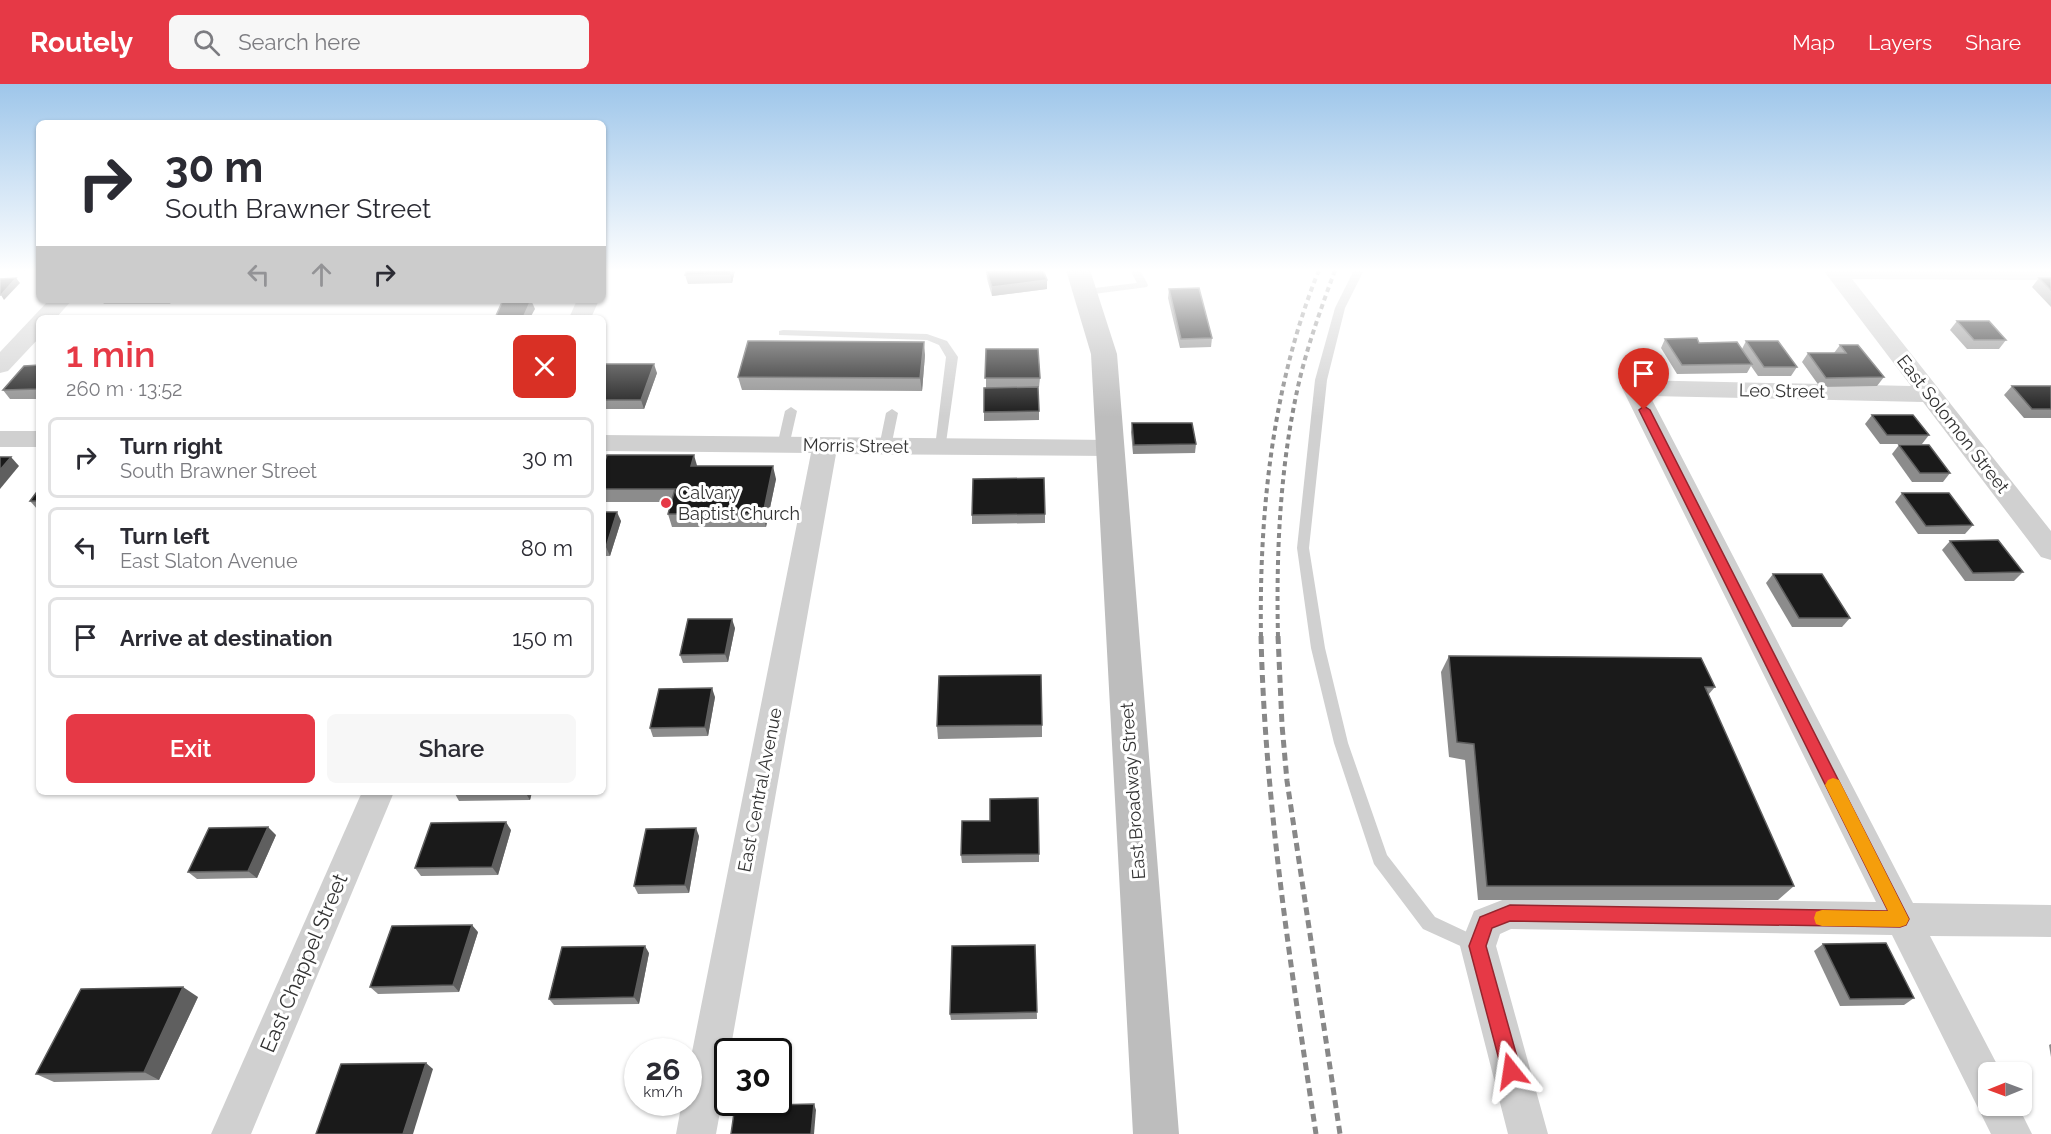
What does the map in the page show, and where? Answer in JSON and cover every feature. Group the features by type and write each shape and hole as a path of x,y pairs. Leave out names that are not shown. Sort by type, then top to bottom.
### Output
{"main road":[{"name":"East Broadway Street","path":"1093,319 1104,354 1156,1134"}],"street":[{"name":"East Solomon Street","path":"1872,319 2051,550"},
{"path":"0,366 36,327"},
{"name":"Leo Street","path":"1900,919 1634,388 1929,394"},
{"path":"0,439 36,439"},
{"name":"Morris Street","path":"606,443 1110,448"},
{"name":"East Central Avenue","path":"696,1134 825,446"},
{"name":"East Chappel Street","path":"231,1134 377,795"},
{"path":"1528,1134 1482,934 1510,913 2051,921"},
{"path":"1900,919 1978,1069"},
{"path":"2002,1116 2012,1134"}],"lane":[{"path":"1337,319 1321,380 1303,548 1318,648 1341,743 1380,859 1429,923 1482,934"},
{"path":"783,333 927,337 943,342 952,357 941,447"},
{"path":"783,446 791,411"},
{"path":"885,447 892,413"}],"building":[{"path":"1176,319 1207,319 1212,338 1181,339"},
{"path":"1957,321 1989,321 2006,340 1974,340"},
{"path":"1697,338 1699,343 1737,342 1752,364 1682,365 1665,339"},
{"path":"748,341 924,342 920,378 738,377"},
{"path":"1746,341 1778,341 1797,367 1764,367"},
{"path":"1840,345 1858,345 1884,377 1826,378 1808,353 1846,353"},
{"path":"986,349 1038,349 1040,378 985,378"},
{"path":"606,364 654,364 641,400 606,400"},
{"path":"36,365 36,389 3,390 24,366"},
{"path":"2012,386 2051,386 2051,409 2032,409"},
{"path":"1038,387 1039,411 984,412 984,388"},
{"path":"1872,415 1913,415 1929,435 1887,435"},
{"path":"1132,423 1192,423 1196,444 1134,445"},
{"path":"1899,445 1929,445 1950,473 1920,473"},
{"path":"607,455 694,455 691,466 773,466 763,514 668,514 675,489 606,489"},
{"path":"0,457 11,457 0,470"},
{"path":"1044,478 1045,514 972,515 973,479"},
{"path":"36,493 36,501 30,501"},
{"path":"1902,493 1949,493 1973,525 1926,526"},
{"path":"606,512 617,512 606,547"},
{"path":"1998,540 2023,572 1973,573 1950,541"},
{"path":"1773,574 1822,574 1850,618 1799,618"},
{"path":"688,619 732,619 725,654 680,655"},
{"path":"1449,656 1701,658 1715,687 1705,687 1794,886 1487,886 1474,744 1457,742"},
{"path":"1041,675 1042,725 937,726 939,676"},
{"path":"712,688 705,727 650,728 659,689"},
{"path":"1038,798 1039,854 961,855 962,821 990,821 990,799"},
{"path":"506,822 492,867 415,868 431,823"},
{"path":"268,827 248,871 188,872 209,828"},
{"path":"696,828 685,885 634,886 646,829"},
{"path":"472,925 453,985 370,987 392,926"},
{"path":"1886,943 1914,998 1850,999 1823,944"},
{"path":"1035,945 1037,1012 950,1014 952,946"},
{"path":"645,946 634,997 549,999 562,947"},
{"path":"183,987 144,1072 36,1074 81,989"},
{"path":"426,1063 403,1134 316,1134 341,1064"},
{"path":"814,1104 811,1134 731,1134 734,1116 792,1116 792,1105"}],"railway":[{"path":"1261,636 1263,544 1272,450 1279,404 1302,319"},
{"path":"1278,636 1279,539 1288,442 1304,364 1318,319"},
{"path":"1261,636 1263,699 1274,823 1289,948 1316,1134"},
{"path":"1278,636 1287,781 1340,1134"}],"slow traffic":[{"path":"1822,918 1900,919 1833,785"}],"place":[{"name":"Calvary Baptist Church","path":"666,503"}],"route":[{"path":"1511,1071 1478,946 1486,923 1510,913 1900,919 1644,410"}]}
